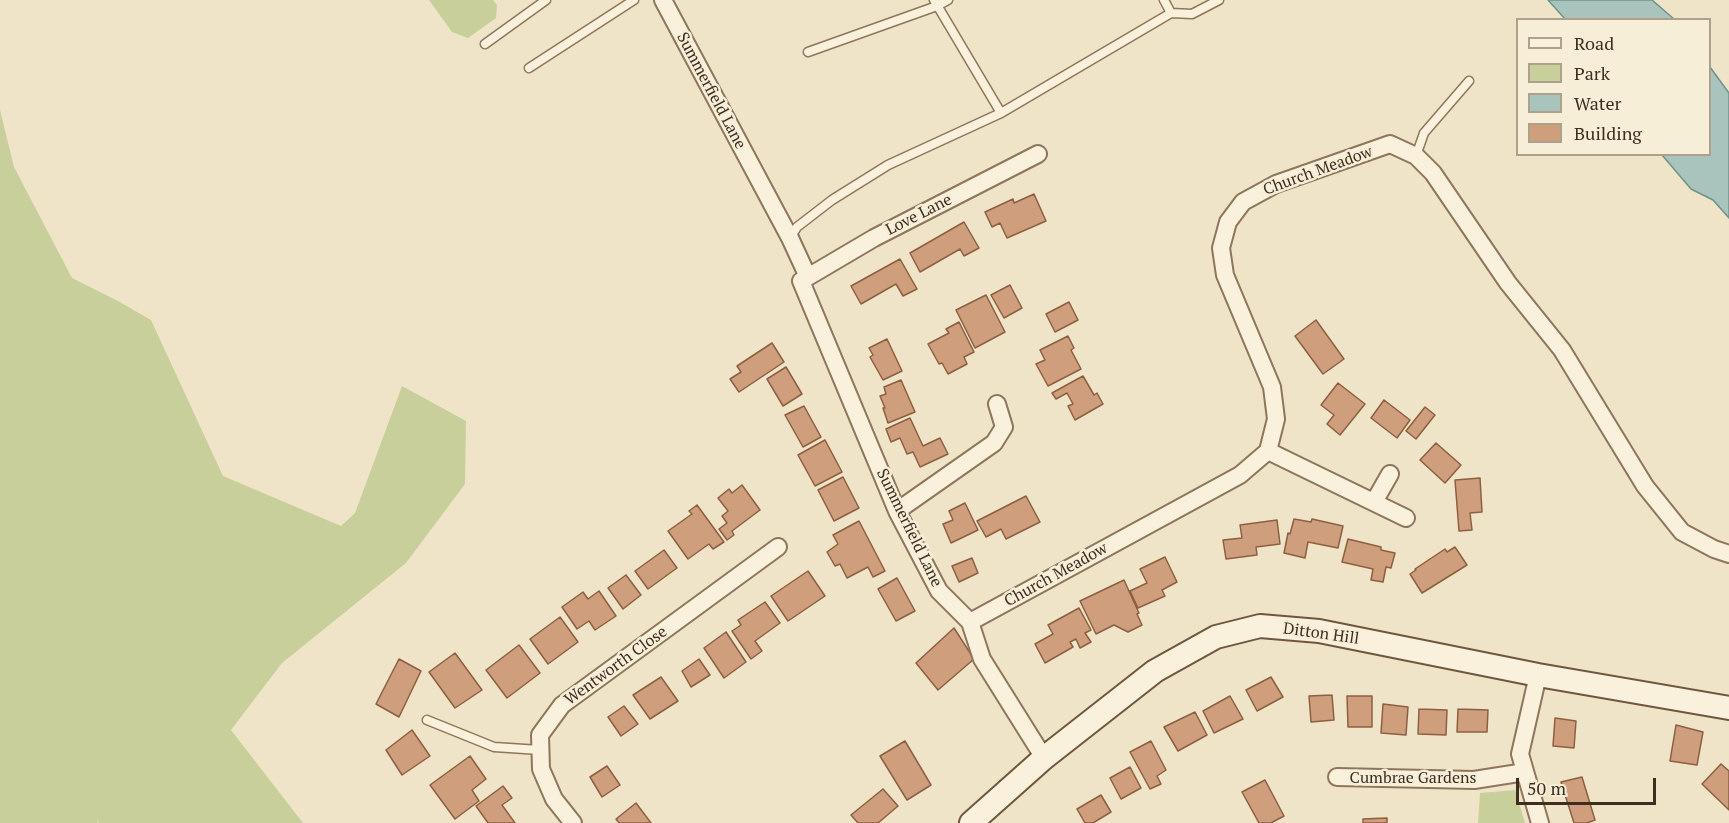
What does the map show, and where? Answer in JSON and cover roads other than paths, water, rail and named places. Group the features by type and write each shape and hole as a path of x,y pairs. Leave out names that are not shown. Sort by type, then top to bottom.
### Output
{"street":[{"name":"Summerfield Lane","path":"663,0 790,238 897,511 939,591 970,622 982,659 1044,758"},
{"name":"Church Meadow","path":"970,622 1240,475 1268,451 1276,419 1272,387 1225,275 1221,248 1228,222 1243,202 1276,184 1390,144 1416,156 1433,172 1508,283 1562,350 1645,486 1682,532 1714,549 1729,554"},
{"name":"Love Lane","path":"805,279 874,238 1038,154"},
{"path":"897,511 994,443 1004,427 997,404"},
{"path":"1268,451 1406,518"},
{"path":"1374,502 1390,474"},
{"name":"Wentworth Close","path":"573,823 554,799 541,769 540,735 562,705 778,547"},
{"name":"Ditton Hill","path":"971,823 1044,758 1155,671 1216,637 1260,626 1319,631 1538,675 1729,708"},
{"path":"1538,675 1520,754 1540,823"},
{"name":"Cumbrae Gardens","path":"1338,777 1474,780 1525,772"}],"lane":[{"path":"485,44 546,0"},
{"path":"529,68 634,0"},
{"path":"808,52 948,0"},
{"path":"1164,0 1171,13"},
{"path":"790,238 797,227 832,200 888,165 1000,113 1171,13 1192,14 1219,0"},
{"path":"936,3 1000,113"},
{"path":"1416,156 1424,133 1469,81"},
{"path":"428,720 494,747 540,750"}],"water":[{"path":"1548,0 1652,0 1673,18 1564,18"},
{"path":"1711,68 1729,93 1729,218 1713,200 1691,189 1663,156 1711,156"}]}
